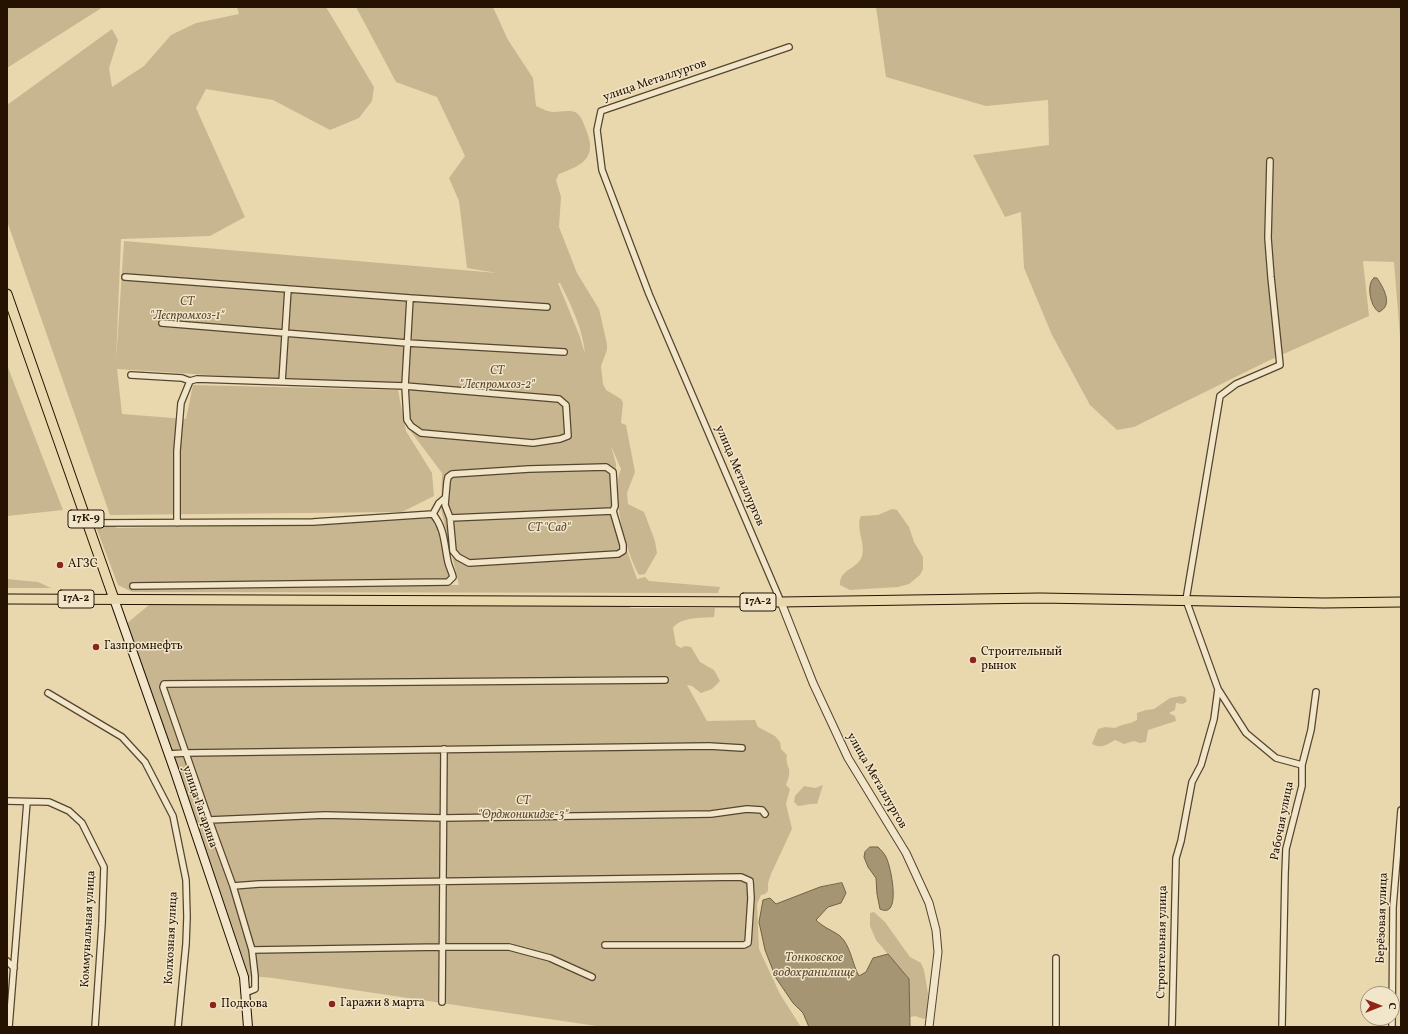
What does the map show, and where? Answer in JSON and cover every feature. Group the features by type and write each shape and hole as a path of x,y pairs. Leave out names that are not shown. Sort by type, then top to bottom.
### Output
{"main road":[{"name":"17К-9","path":"7,294 114,599"},
{"name":"17А-2","path":"7,598 781,602 1040,598 1401,602"},
{"name":"улица Гагарина","path":"114,599 244,977 248,1027"}],"street":[{"name":"улица Металлургов","path":"789,47 601,111 597,130 602,170 650,294 781,602 813,683 848,758 906,853 928,903 936,930 938,952 929,1027"},
{"path":"1270,161 1268,238 1280,365 1236,384 1220,396 1186,600 1218,689 1246,733 1276,758 1302,765"},
{"path":"125,277 547,307"},
{"path":"282,382 288,289"},
{"path":"131,375 182,378 190,380 405,386 559,399 566,405 568,436 560,440 533,443 421,433 411,426 407,420 405,386 410,298"},
{"path":"162,323 408,343 564,352"},
{"path":"177,522 177,451 181,403 190,380"},
{"path":"606,467 613,472 615,506 613,511 623,545 623,550 618,554 469,563 458,557 453,551 450,518 445,505 445,498 448,478 452,474 606,467"},
{"path":"433,514 439,503 445,498"},
{"path":"450,518 613,511"},
{"path":"88,523 313,522 433,514"},
{"path":"133,586 448,582 453,577 448,563 441,527 433,514"},
{"path":"245,993 255,989 252,950 233,886 185,753 163,687 164,684 665,680"},
{"name":"Строительная улица","path":"1172,1027 1176,858 1181,841 1192,782 1201,765 1214,719 1218,689"},
{"name":"Рабочая улица","path":"1282,1027 1284,874 1286,849 1302,786 1302,765 1311,730 1316,692"},
{"name":"Колхозная улица","path":"48,693 122,737 145,762 173,816 186,880 187,911 186,944 178,1027"},
{"path":"168,754 709,746 742,748"},
{"path":"442,1002 444,749"},
{"name":"Коммунальная улица","path":"7,801 49,802 69,811 82,823 104,867 102,924 95,1027"},
{"path":"10,1027 9,1005 14,968 27,802"},
{"path":"209,820 325,816 443,818 711,814 747,809 762,810 765,814"},
{"name":"Берёзовая улица","path":"1392,1027 1393,907 1401,810"},
{"path":"233,886 259,884 741,877 750,881 751,898 748,943 744,945 605,945"},
{"path":"252,950 509,947 550,958 592,977"},
{"path":"1056,958 1056,1027"},
{"path":"7,962 14,968"}],"green space":[{"path":"7,7 103,7 7,68"},
{"path":"237,7 326,7 374,87 372,101 359,118 330,130 273,100 206,89 196,108 245,217 210,236 121,239 116,361 124,241 497,273 467,268 459,201 449,178 465,156 437,97 396,82 356,7 493,7 508,40 533,78 536,106 551,112 575,112 582,119 589,137 590,146 587,158 576,167 559,174 556,180 561,197 559,227 577,273 599,309 607,344 607,350 601,366 603,384 606,390 621,399 623,403 621,423 626,425 635,472 627,493 628,504 644,512 655,541 657,553 645,574 639,575 629,552 621,522 617,492 618,479 621,469 611,446 616,464 615,486 617,512 626,548 637,579 645,577 649,581 720,587 718,593 132,592 118,585 96,527 113,526 117,528 312,524 431,517 442,536 450,576 446,579 203,584 459,585 441,509 442,473 409,429 405,411 405,388 117,369 122,414 186,419 193,385 398,390 406,431 432,473 434,496 402,512 110,515 7,221 7,105 112,29 118,40 109,68 112,87 144,66 171,35 196,23 239,14","holes":["558,283 560,283 579,326 585,354 580,337"]},
{"path":"876,7 1401,7 1401,349 1394,262 1363,261 1369,316 1270,360 1134,427 1117,430 1090,405 1052,335 1024,268 1021,212 1005,217 973,155 1049,145 1048,100 986,106 886,77"},
{"path":"7,365 63,510 7,516"},
{"path":"892,509 897,510 909,527 914,542 923,557 923,569 920,575 909,584 898,587 850,590 840,585 840,580 845,572 857,564 862,556 863,546 859,525 861,516 878,515"},
{"path":"7,579 38,582 51,588 7,588"},
{"name":"СТ \"Орджоникидзе-3\"","path":"149,605 627,605 631,608 715,608 714,617 686,620 676,624 673,628 676,645 681,648 685,646 691,647 700,662 714,670 720,681 712,689 701,693 692,686 687,685 707,721 755,720 758,727 775,736 780,742 781,749 787,755 789,773 786,785 790,789 786,804 792,829 771,874 768,883 768,891 761,895 757,904 759,949 780,994 801,1027 603,1027 273,978 251,976 249,980 248,976 245,975 126,624"},
{"path":"1181,696 1185,697 1187,701 1183,704 1176,703 1175,710 1169,713 1175,716 1176,721 1148,730 1146,742 1140,743 1134,741 1124,744 1115,740 1101,746 1092,744 1098,729 1105,727 1115,728 1137,720 1137,713 1154,709 1170,698"},
{"path":"823,785 817,804 798,806 794,802 795,796 804,786 815,788"},
{"path":"874,912 885,922 910,957 921,963 924,970 928,993 927,1016 924,1019 915,1016 910,1017 909,979 876,940 870,926 870,913"}],"water":[{"path":"1374,278 1377,278 1382,286 1387,301 1386,305 1379,312 1373,305 1370,295 1370,285"},
{"path":"870,847 878,847 888,862 892,880 893,900 891,907 887,910 880,909 876,878 868,867 864,857 865,852"},
{"name":"Тонковское водохранилище","path":"842,883 846,893 841,903 828,907 816,920 844,940 859,976 866,972 873,958 888,954 909,979 910,1027 809,1027 803,1013 793,1003 776,978 765,950 759,922 763,900 770,898 776,904 820,887"}],"place":[{"name":"АГЗС","path":"60,565"},
{"name":"Газпромнефть","path":"96,647"},
{"name":"Строительный рынок","path":"973,660"},
{"name":"Гаражи 8 марта","path":"332,1004"},
{"name":"Подкова","path":"213,1005"}],"park label":[{"name":"СТ \"Леспромхоз-1\"","path":"187,310"},
{"name":"СТ \"Леспромхоз-2\"","path":"497,379"},
{"name":"СТ \"Сад\"","path":"549,529"}]}
